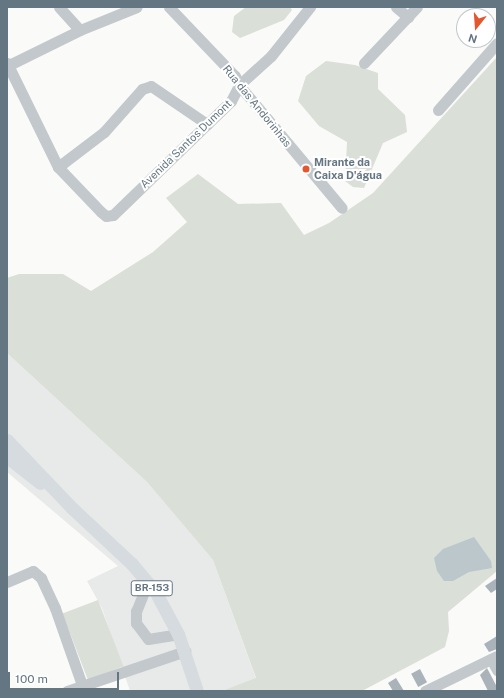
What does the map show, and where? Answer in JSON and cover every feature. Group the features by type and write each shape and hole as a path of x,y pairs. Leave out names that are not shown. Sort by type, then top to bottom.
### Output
{"main road":[{"name":"BR-153","path":"7,440 73,509 148,582 178,634 197,691"},
{"name":"BR-153","path":"7,457 73,509"}],"street":[{"path":"59,7 80,30"},
{"path":"137,7 80,30 8,64 58,167 104,132 142,89 151,86 207,124"},
{"name":"Rua das Andorinhas","path":"169,7 235,76 239,85 342,208"},
{"name":"Avenida Santos Dumont","path":"58,167 106,216 118,211 231,102 239,85 271,56 310,7"},
{"path":"396,7 408,17"},
{"path":"364,63 417,7"},
{"path":"438,110 497,43"},
{"path":"7,582 33,571 40,578 55,608 83,688"},
{"path":"148,582 136,611 136,623 148,639 178,634"},
{"path":"67,691 83,688 184,651"},
{"path":"425,691 494,658 497,670"}],"shaded area":[{"path":"246,7 290,7 292,10 284,20 240,38 232,32 234,16"},
{"path":"497,57 497,571 448,612 449,631 445,647 362,691 222,691 256,678 213,560 147,482 7,353 7,278 19,274 63,274 91,291 153,252 187,222 166,198 198,174 238,204 281,203 304,235 329,223 373,193"},
{"path":"326,61 355,65 378,73 378,89 405,115 407,132 383,143 364,188 353,187 345,181 347,142 319,126 298,101 306,76"},
{"path":"7,353 147,482 213,560 256,679 222,691 130,691 102,608 87,581 118,566 7,472"},
{"path":"474,537 491,561 492,568 469,572 453,581 444,581 437,571 434,558 443,549"},
{"path":"98,600 123,666 88,680 63,614"}],"building":[{"path":"497,578 497,589 491,593 485,586"},
{"path":"497,636 497,649 489,652 484,644"},
{"path":"487,668 497,687 497,691 488,691 480,675"},
{"path":"420,669 427,682 418,687 411,674"},
{"path":"396,678 404,691 393,691 388,683"}],"place":[{"name":"Mirante da Caixa D'água","path":"306,169"}]}
